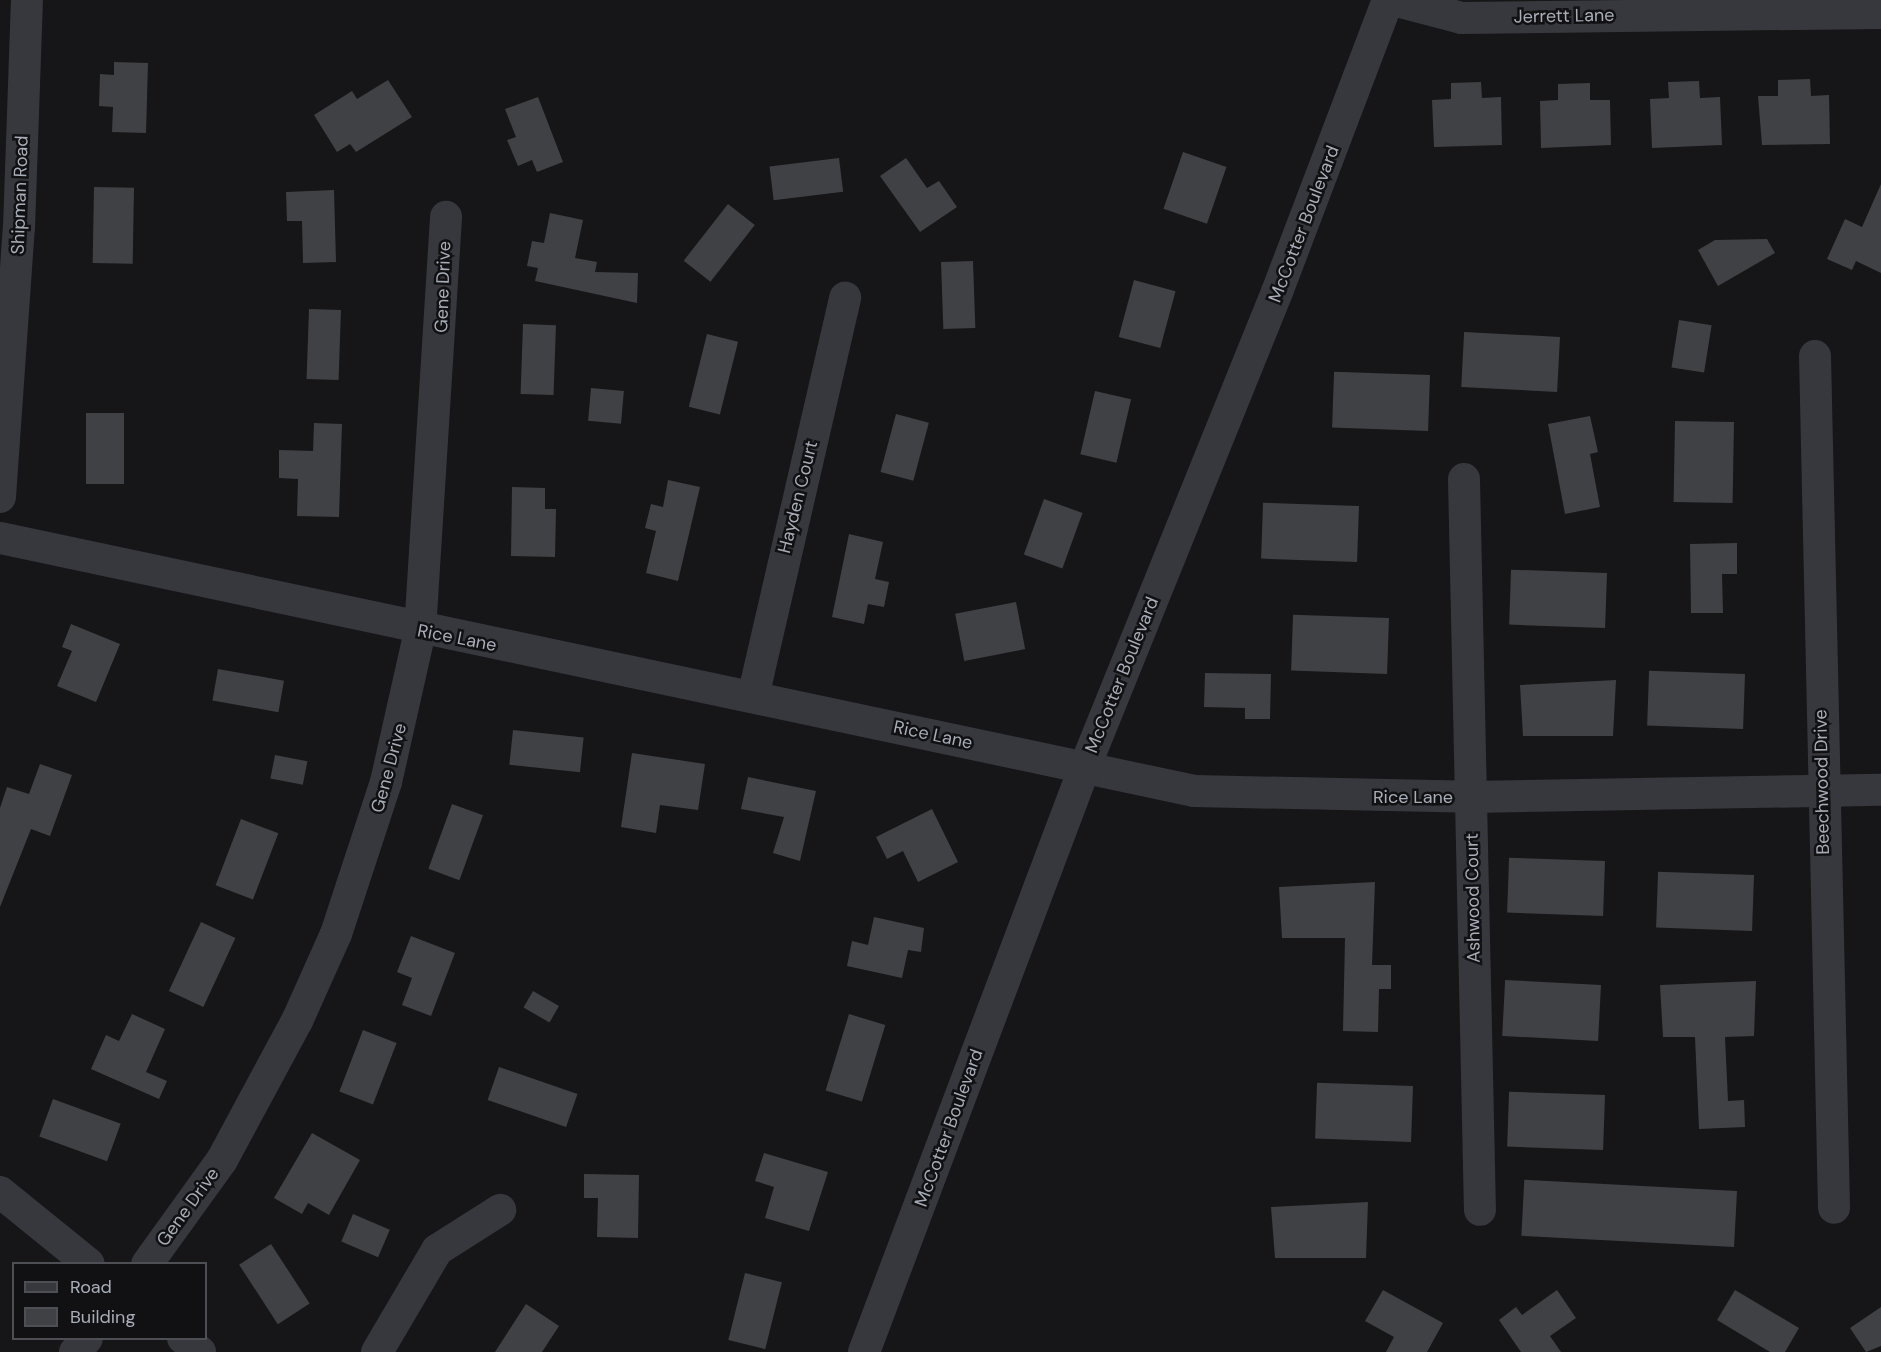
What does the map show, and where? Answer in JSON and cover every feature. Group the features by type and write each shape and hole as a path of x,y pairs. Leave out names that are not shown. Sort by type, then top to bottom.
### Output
{"street":[{"name":"Shipman Road","path":"0,497 11,131 27,0"},
{"name":"McCotter Boulevard","path":"864,1352 1084,769 1277,292 1388,0"},
{"name":"Jerrett Lane","path":"1393,0 1462,18 1881,13"},
{"name":"Gene Drive","path":"148,1262 244,1124 336,934 386,782 420,631 446,217"},
{"name":"Hayden Court","path":"753,698 845,297"},
{"name":"Beechwood Drive","path":"1815,356 1834,1208"},
{"name":"Ashwood Court","path":"1464,479 1480,1210"},
{"name":"Rice Lane","path":"0,538 420,631 753,698 1084,769 1227,793 1470,797 1881,790"},
{"path":"0,1192 88,1262"},
{"path":"377,1352 437,1250 500,1210"},
{"path":"75,1352 85,1340"},
{"path":"185,1340 200,1352"}],"building":[{"path":"114,62 148,63 146,133 112,132 113,107 99,106 100,74 114,75"},
{"path":"1810,79 1811,96 1829,95 1830,144 1762,145 1758,96 1778,96 1778,80"},
{"path":"388,80 412,117 356,152 350,144 337,152 314,115 352,91 357,99"},
{"path":"1699,81 1700,98 1720,97 1722,145 1652,148 1650,99 1669,98 1668,82"},
{"path":"1481,82 1482,98 1501,97 1502,145 1434,147 1432,100 1451,99 1451,83"},
{"path":"1590,83 1590,100 1610,100 1611,145 1541,148 1540,101 1558,100 1558,84"},
{"path":"538,97 563,162 537,172 532,160 518,166 507,140 516,137 505,109"},
{"path":"1183,152 1226,167 1207,224 1163,209"},
{"path":"839,158 843,192 774,200 770,167"},
{"path":"906,158 927,188 939,181 957,207 920,232 880,176"},
{"path":"1881,184 1881,273 1856,261 1852,270 1827,259 1845,219 1862,227"},
{"path":"94,187 134,188 133,264 93,263"},
{"path":"334,190 336,262 303,263 302,221 287,221 286,192"},
{"path":"728,204 755,225 710,282 684,261"},
{"path":"550,213 583,220 575,258 597,262 595,272 638,273 637,303 535,281 538,268 527,266 532,241 544,243"},
{"path":"1767,239 1775,253 1718,286 1698,250 1715,240"},
{"path":"973,261 975,328 943,329 941,262"},
{"path":"1134,280 1176,291 1160,348 1119,337"},
{"path":"309,309 341,310 339,380 307,379"},
{"path":"1679,320 1712,325 1704,373 1671,367"},
{"path":"523,324 556,325 554,395 521,394"},
{"path":"1464,332 1560,337 1557,392 1461,387"},
{"path":"707,334 738,342 720,415 689,407"},
{"path":"1334,372 1430,375 1428,431 1332,428"},
{"path":"591,388 624,391 621,424 588,421"},
{"path":"1095,391 1131,399 1116,463 1080,454"},
{"path":"86,413 124,413 124,484 86,484"},
{"path":"896,414 929,423 913,481 880,472"},
{"path":"1590,416 1598,452 1590,454 1600,507 1565,514 1548,424"},
{"path":"1675,421 1734,422 1733,503 1674,502"},
{"path":"314,423 342,424 339,517 297,516 298,479 279,478 279,450 313,451"},
{"path":"668,480 700,487 678,581 646,573 656,531 645,528 651,504 663,507"},
{"path":"512,487 545,488 545,509 556,509 555,557 511,556"},
{"path":"1044,499 1083,513 1062,568 1024,554"},
{"path":"1263,503 1359,506 1357,562 1261,559"},
{"path":"849,534 883,542 875,579 889,582 884,607 868,604 864,624 832,617"},
{"path":"1737,543 1737,574 1722,574 1723,613 1691,613 1690,544"},
{"path":"1511,570 1607,573 1605,628 1509,625"},
{"path":"1016,602 1025,649 964,661 955,614"},
{"path":"1293,615 1389,618 1387,674 1291,671"},
{"path":"71,624 120,644 96,702 57,686 72,651 62,647"},
{"path":"218,669 284,681 278,712 212,701"},
{"path":"1649,671 1745,674 1743,729 1647,726"},
{"path":"1205,673 1271,674 1270,719 1245,719 1245,708 1204,707"},
{"path":"1616,680 1613,736 1523,736 1520,685"},
{"path":"513,730 584,737 580,772 509,765"},
{"path":"632,753 705,764 698,810 660,805 656,833 621,827"},
{"path":"275,755 307,761 303,785 270,779"},
{"path":"40,764 72,775 50,836 31,829 0,907 0,808 7,787 29,794"},
{"path":"748,777 816,791 800,861 773,853 784,817 741,809"},
{"path":"452,804 483,815 459,880 428,869"},
{"path":"932,809 958,862 918,882 903,851 887,859 876,837"},
{"path":"241,819 278,833 253,900 216,885"},
{"path":"1509,858 1605,861 1603,916 1507,913"},
{"path":"1658,872 1754,875 1752,931 1656,928"},
{"path":"1375,882 1372,965 1391,965 1391,989 1379,989 1378,1032 1343,1031 1345,938 1282,938 1279,887"},
{"path":"874,917 924,928 921,952 908,950 902,978 847,966 852,941 868,945"},
{"path":"201,922 235,938 203,1007 169,991"},
{"path":"411,936 455,953 431,1016 402,1005 412,978 397,972"},
{"path":"1505,980 1601,985 1598,1041 1502,1036"},
{"path":"1756,981 1754,1036 1725,1037 1728,1101 1744,1100 1745,1127 1699,1129 1695,1037 1663,1037 1660,985"},
{"path":"533,991 559,1006 549,1022 524,1007"},
{"path":"132,1014 165,1029 146,1072 167,1081 159,1099 91,1069 106,1035 119,1041"},
{"path":"849,1014 885,1025 862,1102 826,1091"},
{"path":"363,1030 397,1043 373,1105 339,1092"},
{"path":"499,1067 577,1094 566,1127 488,1100"},
{"path":"1317,1083 1413,1086 1411,1142 1315,1139"},
{"path":"1509,1092 1605,1095 1603,1150 1507,1147"},
{"path":"53,1099 121,1124 107,1161 39,1137"},
{"path":"312,1133 360,1160 329,1215 308,1203 302,1214 274,1198"},
{"path":"764,1153 828,1172 809,1231 765,1218 774,1187 755,1181"},
{"path":"584,1174 639,1175 638,1238 597,1237 598,1198 584,1198"},
{"path":"1524,1180 1737,1191 1734,1247 1521,1236"},
{"path":"1368,1202 1366,1258 1275,1258 1271,1207"},
{"path":"353,1214 390,1230 378,1257 341,1242"},
{"path":"271,1244 310,1304 278,1324 239,1265"},
{"path":"745,1273 782,1282 765,1349 728,1340"},
{"path":"1383,1290 1443,1323 1427,1352 1386,1352 1394,1337 1365,1321"},
{"path":"1557,1290 1576,1318 1550,1336 1561,1352 1521,1352 1499,1320 1516,1307 1522,1315"},
{"path":"1735,1290 1799,1328 1785,1352 1770,1352 1717,1320"},
{"path":"526,1304 559,1326 542,1352 495,1352"},
{"path":"1881,1307 1881,1346 1866,1352 1850,1328"}]}
